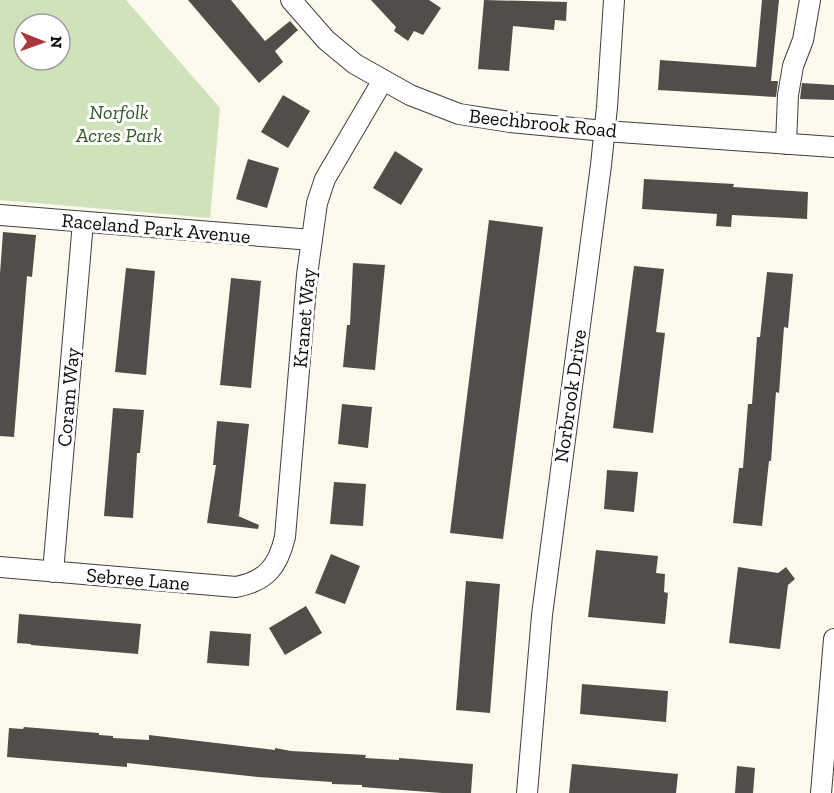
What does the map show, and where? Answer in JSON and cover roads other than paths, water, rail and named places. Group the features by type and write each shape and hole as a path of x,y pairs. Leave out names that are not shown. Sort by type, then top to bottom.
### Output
{"street":[{"name":"Beechbrook Road","path":"291,0 326,40 355,64 410,95 459,114 510,122 604,131 834,147"},
{"name":"Norbrook Drive","path":"527,793 542,615 604,131 614,0"},
{"path":"786,144 788,95 793,66 803,40 810,0"},
{"name":"Kranet Way","path":"270,570 280,556 285,537 307,275 316,203 325,178 383,80"},
{"name":"Raceland Park Avenue","path":"0,215 312,240"},
{"name":"Coram Way","path":"52,572 83,222"},
{"name":"Sebree Lane","path":"0,567 236,587 250,584 270,570"},
{"path":"820,793 834,639"}],"park label":[{"name":"Norfolk Acres Park","path":"119,124"}]}
